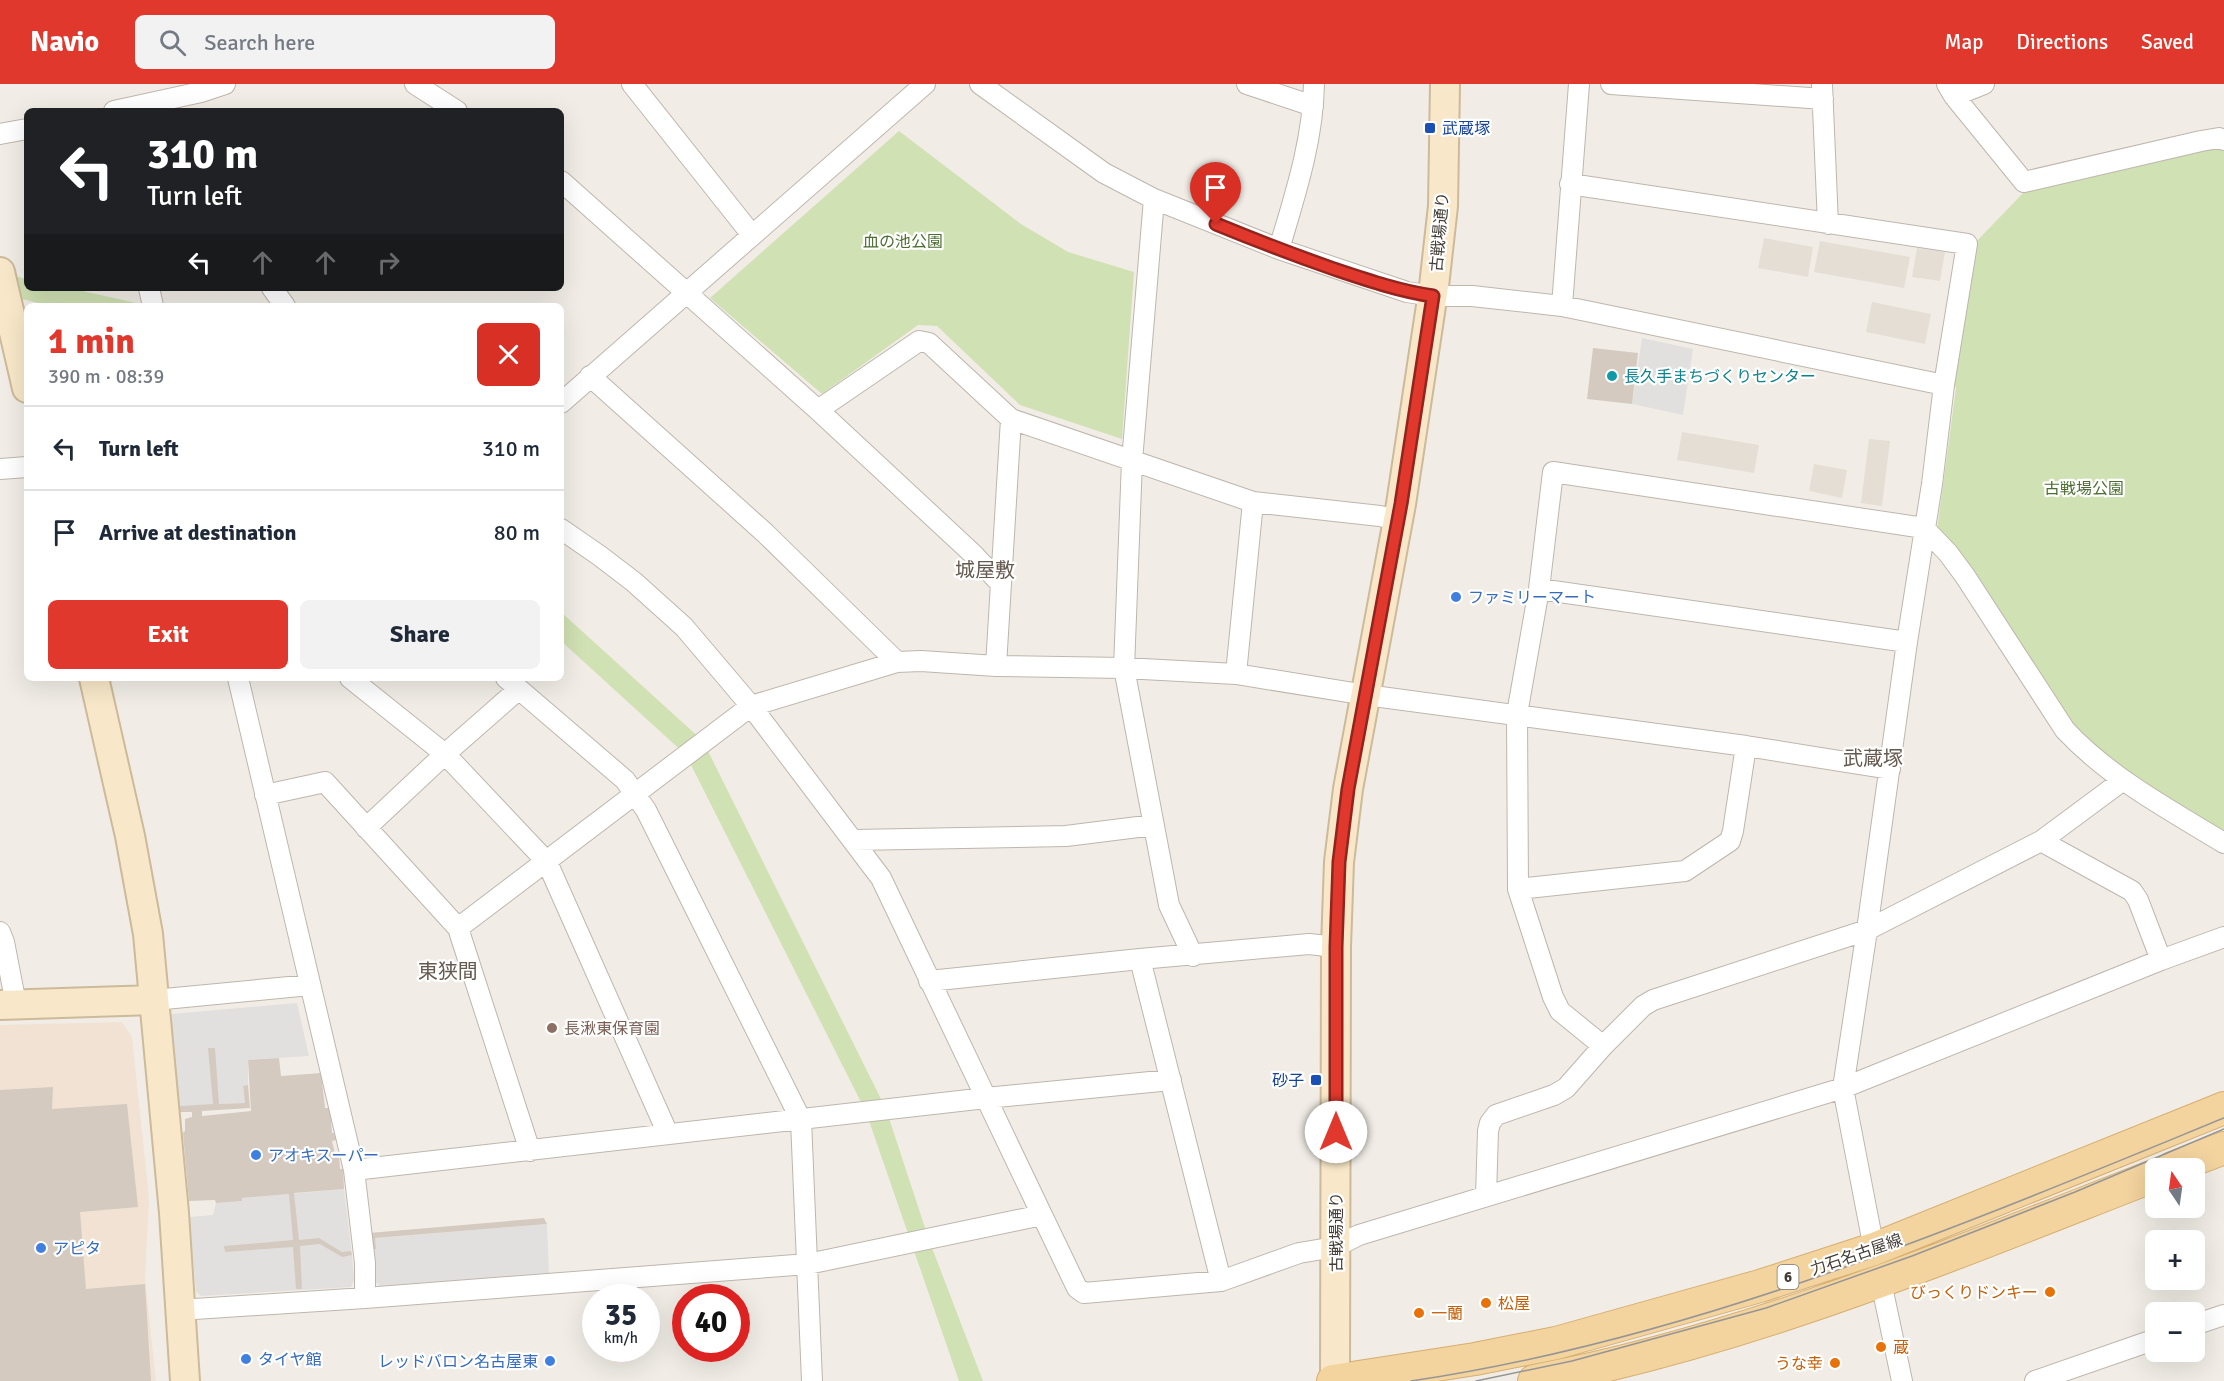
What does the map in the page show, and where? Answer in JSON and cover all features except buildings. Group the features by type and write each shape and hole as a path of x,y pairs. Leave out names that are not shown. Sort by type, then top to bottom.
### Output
{"main road":[{"name":"力石名古屋線","path":"1334,1381 1475,1359 1556,1343 1678,1310 1874,1250 2224,1108"},
{"path":"2198,1158 2224,1148"},
{"name":"力石名古屋線","path":"1534,1381 1716,1336 1881,1282 2145,1179"}],"street":[{"path":"128,108 201,92 225,84"},
{"path":"415,84 452,108"},
{"path":"632,84 752,235"},
{"path":"564,399 925,84"},
{"path":"980,84 1104,173 1154,200 1279,249 1407,292 1433,296 1473,296 1562,306 1944,385"},
{"path":"1247,84 1313,106"},
{"path":"1279,249 1302,174 1313,106 1314,84"},
{"name":"古戦場通り","path":"1334,1381 1336,947 1339,862 1348,789 1398,520 1433,296 1443,206 1445,84"},
{"path":"1562,306 1579,84"},
{"path":"1611,84 1823,91 1828,224"},
{"path":"1984,84 1950,90 2025,182 2201,141 2219,138 2224,140"},
{"path":"0,134 24,130"},
{"path":"564,184 818,410 973,554 1000,583"},
{"path":"1570,184 1967,244 1944,385 1932,484 1843,1088 1874,1250"},
{"path":"1154,200 1132,461 1124,668 1169,905 1193,956"},
{"path":"0,272 24,375"},
{"path":"818,410 919,341 929,343 1011,419 1253,502 1398,520"},
{"path":"590,376 765,533 897,662"},
{"path":"996,666 1011,419"},
{"path":"0,469 24,467"},
{"path":"1603,1046 1560,1011 1553,997 1518,890 1517,714 1539,589 1553,472 1924,528 1948,553 1965,576 2065,730 2084,751 2122,781 2224,843"},
{"path":"1236,674 1253,502"},
{"path":"564,532 634,582 684,627 751,706 881,878 1077,1288 1084,1293 1221,1281 1299,1253 1335,1247 1359,1235 1843,1088 2224,936"},
{"path":"1539,589 1907,642"},
{"path":"458,928 751,706 897,662 1124,668 1236,674 1366,695 1746,746 1890,769"},
{"path":"95,681 130,836 148,934 174,1213 185,1381"},
{"path":"239,681 354,1170 365,1263 364,1298"},
{"path":"354,681 445,754 547,862 668,1134"},
{"path":"366,828 445,754 513,684 625,780 657,831 801,1120 812,1381"},
{"path":"1518,890 1685,871 1730,841 1746,746"},
{"path":"1486,1196 1490,1124 1496,1116 1554,1095 1566,1088 1643,1006 1653,1000 1867,930 2041,841 2122,781"},
{"path":"265,795 325,782 458,928 530,1151"},
{"path":"854,840 1066,836 1154,825"},
{"path":"2041,841 2132,891 2138,900 2161,960"},
{"path":"0,932 4,942 8,1004 154,1000 310,984"},
{"path":"929,981 1309,944 1336,947"},
{"path":"1140,959 1221,1281"},
{"path":"354,1170 986,1098 1171,1080"},
{"path":"179,1310 364,1298 808,1263 1042,1215"},
{"path":"1881,1282 1902,1381"},
{"path":"2205,1321 2224,1315"},
{"path":"2035,1381 2145,1343"}],"shaded area":[{"path":"1764,238 1813,247 1808,277 1758,268"},
{"path":"1820,241 1910,257 1904,288 1814,272"},
{"path":"1917,248 1945,252 1940,281 1912,277"},
{"path":"1872,302 1931,314 1925,344 1866,332"},
{"path":"1642,338 1693,349 1683,415 1632,404"},
{"path":"1682,432 1759,445 1754,473 1677,460"},
{"path":"1869,439 1890,441 1882,506 1861,503"},
{"path":"1814,464 1847,470 1842,498 1809,491"},
{"path":"297,1003 309,1056 248,1060 248,1085 243,1087 245,1103 179,1106 171,1014"},
{"name":"アピタ","path":"122,1022 132,1037 149,1198 145,1278 156,1381 0,1381 0,1025"},
{"path":"344,1189 354,1280 351,1287 201,1296 196,1292 189,1217 213,1215 216,1203 242,1201 242,1198"},
{"path":"547,1224 549,1273 380,1286 373,1280 371,1249 375,1238"}],"green space":[{"name":"血の池公園","path":"899,131 1021,224 1068,252 1134,272 1122,439 1020,405 937,326 918,325 822,394 710,298"},
{"name":"古戦場公園","path":"2224,148 2224,836 2164,799 2126,772 2107,758 2073,726 1937,530 1973,245 2024,192 2185,154"},
{"path":"0,273 24,278 24,291 82,291 136,303 38,303 6,295"},
{"path":"564,615 703,741 886,1109 929,1240 983,1381 959,1381 866,1112 686,755 564,644"}],"tram line":[{"path":"1411,1381 1517,1362 1621,1337 1723,1308 1926,1238 2224,1118"},
{"path":"1476,1381 1572,1361 1766,1308 1912,1256 2075,1192 2224,1129"}],"place":[{"name":"武蔵塚","path":"1430,128"},
{"name":"長久手まちづくりセンター","path":"1612,376"},
{"name":"ファミリーマート","path":"1456,597"},
{"name":"長湫東保育園","path":"552,1028"},
{"name":"砂子","path":"1316,1080"},
{"name":"アオキスーパー","path":"256,1155"},
{"name":"アピタ","path":"41,1248"},
{"name":"びっくりドンキー","path":"2050,1292"},
{"name":"松屋","path":"1486,1303"},
{"name":"一蘭","path":"1419,1313"},
{"name":"蔵","path":"1881,1347"},
{"name":"タイヤ館","path":"246,1359"},
{"name":"レッドバロン名古屋東","path":"550,1361"},
{"name":"うな幸","path":"1835,1363"}],"district":[{"name":"城屋敷","path":"985,570"},
{"name":"武蔵塚","path":"1873,758"},
{"name":"東狭間","path":"448,971"}],"route":[{"path":"1216,224 1359,277 1407,292 1433,296 1401,504 1348,789 1339,862 1336,947 1336,1132"}]}
